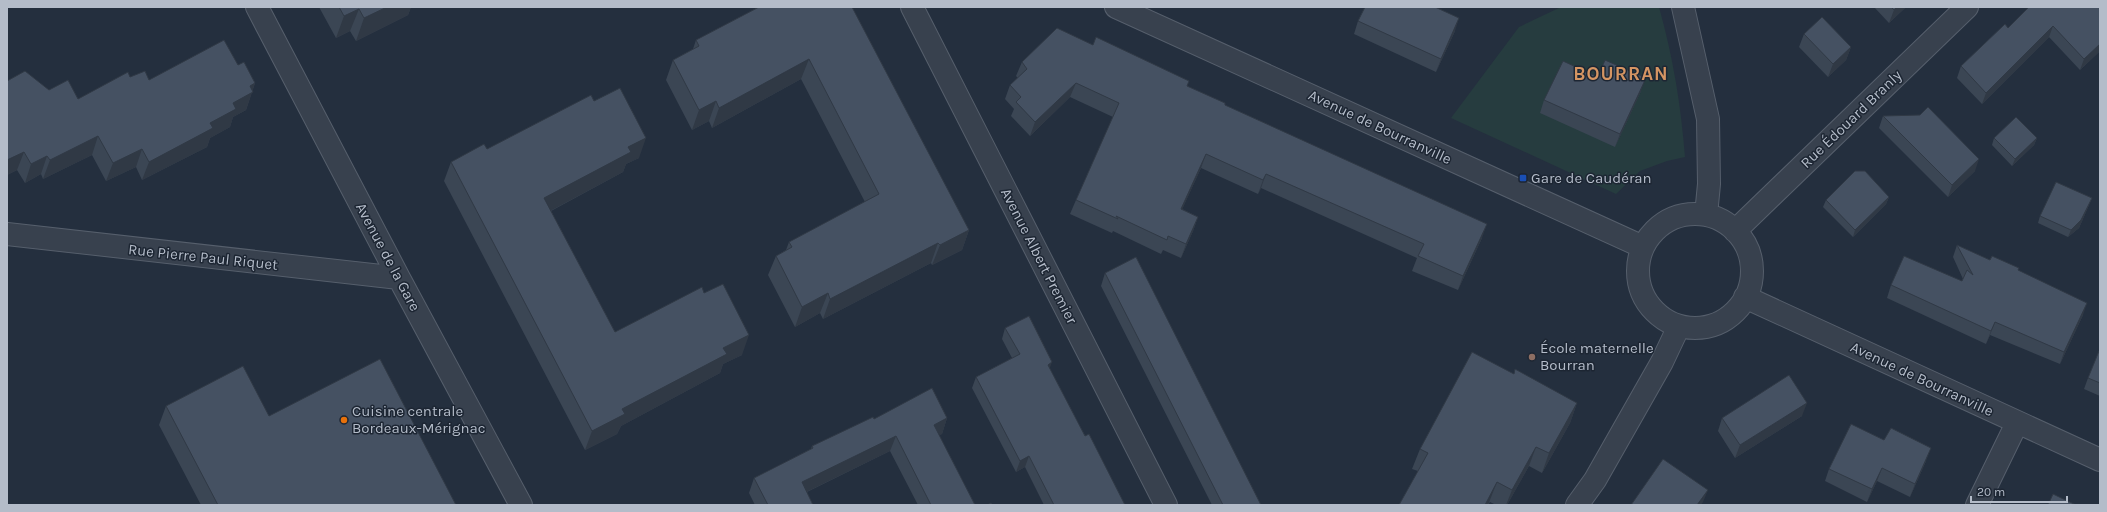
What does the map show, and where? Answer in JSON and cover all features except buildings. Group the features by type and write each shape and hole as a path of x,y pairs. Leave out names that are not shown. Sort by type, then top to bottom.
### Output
{"street":[{"name":"Avenue de la Gare","path":"257,7 399,278 521,505"},
{"name":"Avenue Albert Premier","path":"912,7 1166,505"},
{"name":"Avenue de Bourranville","path":"1116,7 1643,248"},
{"path":"1683,7 1708,119 1709,184 1706,215"},
{"name":"Rue Édouard Branly","path":"1735,231 1967,7"},
{"path":"1691,214 1706,215 1722,221 1735,231 1744,242 1752,269 1750,284 1745,297 1736,310 1724,320 1710,326 1694,328 1678,326 1661,317 1647,304 1639,286 1638,266 1643,248 1651,234 1662,224 1676,217 1691,214"},
{"name":"Rue Pierre Paul Riquet","path":"7,234 399,278"},
{"name":"Avenue de Bourranville","path":"1745,297 2100,460"},
{"path":"1577,505 1595,480 1662,362 1678,326"},
{"path":"1977,505 2017,423"}],"green space":[{"path":"1561,7 1659,7 1676,81 1685,157 1667,161 1640,171 1616,194 1451,118 1519,27"}],"place":[{"name":"Gare de Caudéran","path":"1523,178"},
{"name":"École maternelle Bourran","path":"1532,357"},
{"name":"Cuisine centrale Bordeaux-Mérignac","path":"344,420"}],"district":[{"name":"BOURRAN","path":"1621,74"}]}
